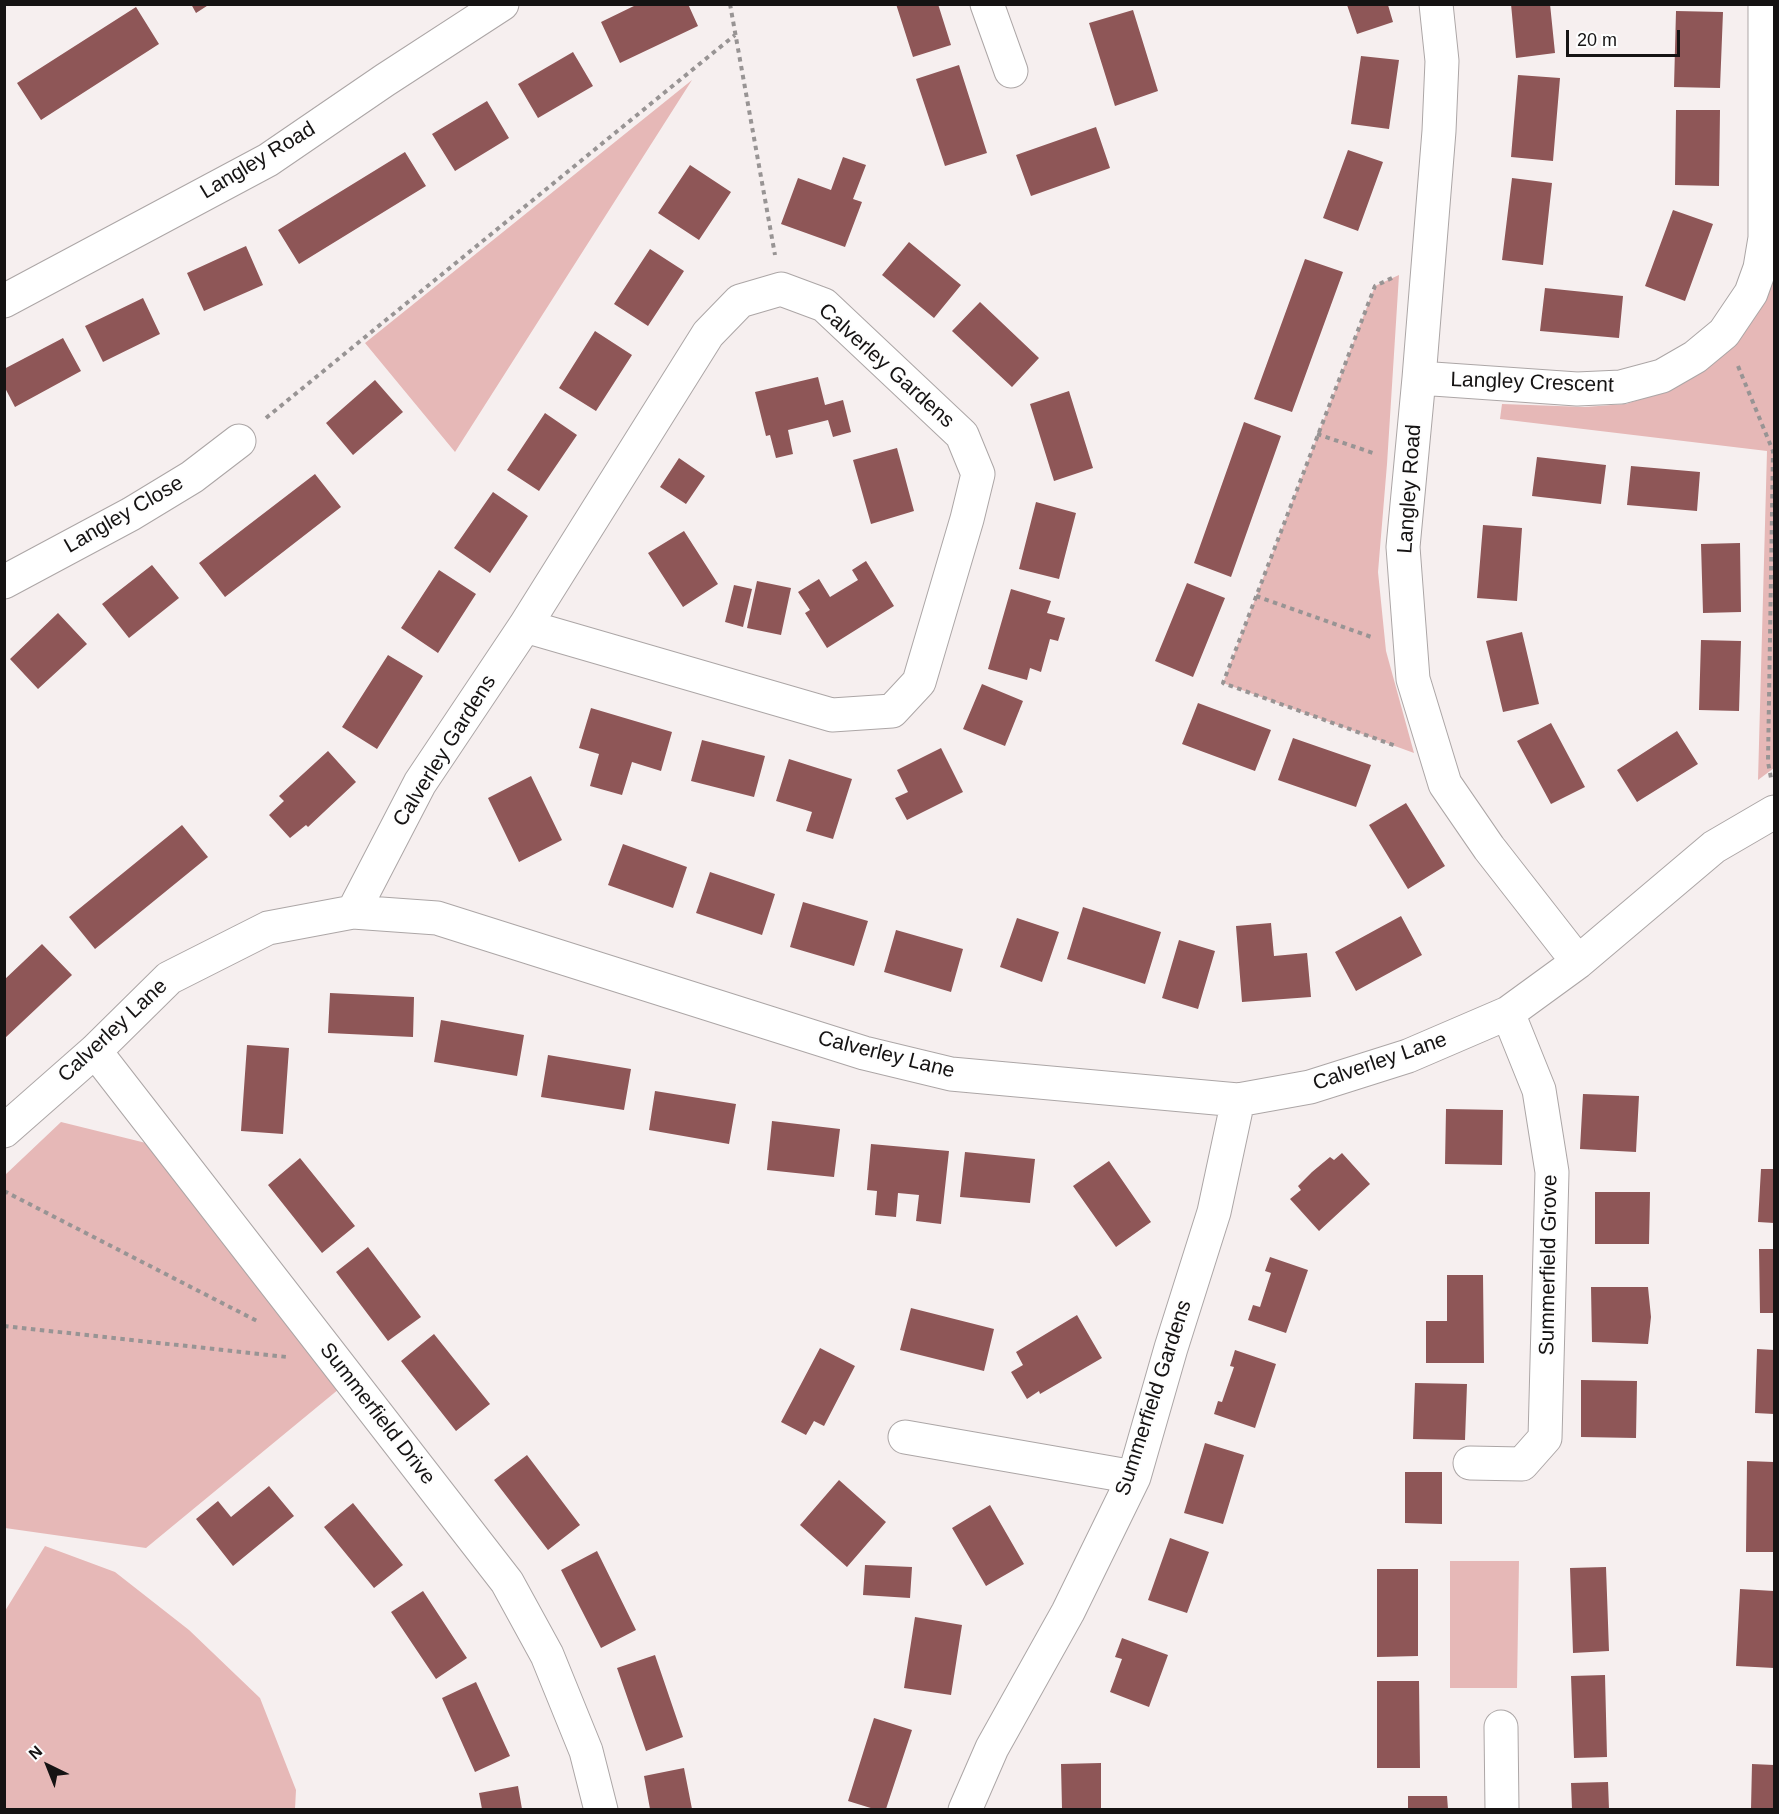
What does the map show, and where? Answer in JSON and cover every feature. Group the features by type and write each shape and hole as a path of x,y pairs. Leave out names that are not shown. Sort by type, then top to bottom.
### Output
{"street":[{"name":"Langley Road","path":"4,301 268,160 502,4"},
{"path":"987,4 1011,71"},
{"name":"Langley Road","path":"1436,4 1442,61 1419,378 1403,547 1413,679 1445,784 1489,848 1578,962"},
{"name":"Langley Crescent","path":"1419,378 1577,389 1622,387 1662,376 1695,357 1724,333 1751,292 1760,268 1765,238 1765,4"},
{"name":"Calverley Gardens","path":"353,912 420,783 525,626 708,334 740,301 781,289 824,305 962,435 978,474 919,682 892,711 832,715 525,626"},
{"name":"Langley Close","path":"4,582 131,514 192,477 239,441"},
{"name":"Calverley Lane","path":"4,1131 95,1051 169,978 268,928 353,912 437,918 864,1053 951,1074 1238,1100 1310,1087 1408,1056 1508,1013 1578,962 1773,796"},
{"name":"Summerfield Grove","path":"1470,1463 1521,1464 1545,1438 1552,1172 1539,1090 1508,1013"},
{"name":"Summerfield Drive","path":"95,1051 507,1582 547,1655 586,1750 601,1809"},
{"name":"Summerfield Gardens","path":"965,1809 992,1748 1068,1612 1134,1477 1171,1348 1214,1212 1238,1100"},
{"path":"905,1437 1134,1477"},
{"path":"1501,1727 1502,1809"}],"path":[{"path":"730,4 781,289"},
{"path":"239,441 735,35"},
{"path":"1428,261 1375,286 1223,683 1439,762"},
{"path":"1724,333 1773,451 1768,762 1773,796"},
{"path":"1317,434 1411,466"},
{"path":"1256,596 1411,652"},
{"path":"4,1191 265,1325"},
{"path":"4,1326 338,1363"}],"shaded area":[{"path":"692,80 455,452 365,343"},
{"path":"1774,268 1774,768 1758,780 1767,451 1500,419 1502,404 1585,407 1626,404 1668,390 1705,370 1739,337"},
{"path":"1399,275 1378,572 1386,651 1414,753 1223,683 1375,286"},
{"path":"61,1122 154,1145 339,1389 146,1548 5,1528 5,1175"},
{"path":"45,1546 115,1572 189,1630 260,1698 296,1790 295,1809 5,1809 5,1611"},
{"path":"1450,1561 1519,1561 1517,1688 1450,1688"}],"building":[{"path":"191,4 210,4 196,13"},
{"path":"638,4 688,4 698,26 620,63 601,22"},
{"path":"896,4 938,4 951,45 913,57"},
{"path":"1511,4 1550,4 1555,53 1516,58"},
{"path":"1347,5 1388,5 1393,22 1357,34"},
{"path":"136,7 159,44 41,120 17,83"},
{"path":"1133,10 1158,91 1115,106 1089,23"},
{"path":"1676,11 1723,12 1720,88 1674,87"},
{"path":"573,52 593,86 538,118 518,84"},
{"path":"1361,56 1399,60 1389,129 1351,124"},
{"path":"959,65 987,153 945,166 916,79"},
{"path":"1518,75 1560,78 1553,161 1511,157"},
{"path":"487,101 509,138 455,171 432,134"},
{"path":"1676,110 1720,110 1719,186 1675,185"},
{"path":"1096,127 1110,168 1031,196 1016,155"},
{"path":"1348,150 1383,162 1358,231 1323,218"},
{"path":"405,152 426,186 299,264 278,230"},
{"path":"843,157 866,165 853,199 862,202 845,247 781,224 798,178 831,190"},
{"path":"690,165 731,192 699,240 658,213"},
{"path":"1512,178 1552,183 1543,265 1502,260"},
{"path":"1673,210 1713,224 1685,301 1645,286"},
{"path":"909,242 961,285 934,318 882,275"},
{"path":"246,246 263,285 204,311 187,273"},
{"path":"650,249 684,271 648,326 614,304"},
{"path":"1305,259 1343,272 1292,412 1254,399"},
{"path":"1545,288 1623,296 1619,338 1540,331"},
{"path":"143,298 160,334 103,362 85,326"},
{"path":"980,302 1039,358 1012,387 952,331"},
{"path":"595,331 632,355 596,411 559,388"},
{"path":"63,338 81,371 15,407 4,386 4,369"},
{"path":"818,377 825,405 843,400 851,432 833,437 828,420 788,430 793,454 776,458 770,435 766,436 755,392"},
{"path":"375,380 403,412 353,455 326,423"},
{"path":"1069,391 1093,468 1054,481 1030,404"},
{"path":"545,413 577,435 539,491 507,470"},
{"path":"1244,422 1281,436 1231,577 1194,563"},
{"path":"897,448 914,511 871,524 853,460"},
{"path":"1537,457 1606,465 1601,504 1532,496"},
{"path":"679,458 705,476 686,504 660,487"},
{"path":"1631,466 1700,472 1697,511 1627,505"},
{"path":"315,474 341,507 225,597 199,563"},
{"path":"493,492 528,516 490,573 454,548"},
{"path":"1036,502 1076,513 1059,579 1019,569"},
{"path":"1483,525 1522,528 1517,601 1477,598"},
{"path":"684,531 718,584 683,607 648,553"},
{"path":"1740,543 1741,612 1703,613 1701,544"},
{"path":"866,561 894,606 827,648 805,613 810,610 798,592 819,579 830,597 858,580 852,570"},
{"path":"152,565 179,598 129,638 102,604"},
{"path":"439,570 476,594 438,653 401,628"},
{"path":"757,581 791,588 781,635 747,628"},
{"path":"1187,583 1225,598 1193,677 1155,661"},
{"path":"734,585 752,589 743,627 725,622"},
{"path":"1011,589 1051,601 1047,613 1065,618 1058,641 1050,639 1041,672 1030,668 1027,680 988,669"},
{"path":"58,613 87,644 38,689 10,659"},
{"path":"1522,632 1539,704 1503,712 1486,641"},
{"path":"1701,640 1741,641 1739,711 1699,710"},
{"path":"388,655 423,676 377,749 342,727"},
{"path":"982,684 1023,701 1005,746 963,729"},
{"path":"1198,703 1271,730 1255,771 1182,744"},
{"path":"591,708 672,732 661,771 632,762 622,795 590,786 599,754 579,748"},
{"path":"1551,723 1585,787 1551,804 1517,741"},
{"path":"1677,731 1698,764 1637,802 1617,770"},
{"path":"1293,738 1371,765 1356,807 1278,780"},
{"path":"702,740 765,756 754,797 691,781"},
{"path":"941,748 963,792 907,820 895,798 908,792 897,770"},
{"path":"328,751 356,782 308,827 306,825 290,838 269,815 284,801 279,796"},
{"path":"789,759 852,779 833,839 806,831 812,812 776,801"},
{"path":"531,776 562,840 519,862 488,798"},
{"path":"1406,803 1445,866 1408,889 1369,825"},
{"path":"182,825 208,857 95,949 69,917"},
{"path":"623,844 687,867 673,908 608,885"},
{"path":"710,872 775,894 762,935 696,913"},
{"path":"803,902 868,921 854,966 790,947"},
{"path":"1083,907 1161,932 1145,984 1067,959"},
{"path":"1401,916 1422,955 1356,991 1335,952"},
{"path":"1017,918 1059,932 1042,982 1000,967"},
{"path":"1271,923 1274,956 1307,953 1311,997 1242,1002 1236,926"},
{"path":"896,930 963,949 951,992 884,972"},
{"path":"1179,940 1215,951 1198,1009 1162,998"},
{"path":"42,944 72,975 4,1039 4,980"},
{"path":"330,993 414,997 413,1037 328,1033"},
{"path":"441,1020 524,1035 517,1076 434,1062"},
{"path":"247,1045 289,1048 283,1134 241,1131"},
{"path":"548,1055 631,1069 624,1110 541,1097"},
{"path":"655,1091 736,1104 729,1144 649,1130"},
{"path":"1583,1094 1639,1096 1636,1152 1580,1149"},
{"path":"1446,1109 1503,1110 1502,1165 1445,1164"},
{"path":"772,1121 840,1129 834,1177 767,1170"},
{"path":"871,1144 949,1151 941,1224 916,1221 919,1195 898,1193 896,1217 875,1215 877,1191 867,1190"},
{"path":"965,1152 1035,1159 1030,1203 960,1197"},
{"path":"1342,1153 1370,1184 1319,1231 1290,1199 1301,1190 1298,1186 1312,1172 1330,1157 1334,1160"},
{"path":"300,1158 355,1226 322,1253 268,1185"},
{"path":"1109,1161 1151,1222 1116,1247 1073,1186"},
{"path":"1761,1169 1774,1169 1774,1223 1758,1222"},
{"path":"1595,1192 1650,1192 1649,1244 1595,1244"},
{"path":"368,1247 421,1317 388,1341 336,1272"},
{"path":"1759,1249 1774,1249 1774,1313 1760,1313"},
{"path":"1270,1257 1308,1270 1286,1333 1248,1320 1253,1305 1260,1307 1271,1273 1265,1271"},
{"path":"1447,1275 1483,1275 1484,1363 1426,1363 1426,1321 1447,1321"},
{"path":"1591,1287 1648,1287 1651,1317 1648,1344 1592,1342"},
{"path":"911,1308 994,1329 984,1371 900,1350"},
{"path":"1077,1315 1102,1358 1040,1394 1039,1391 1027,1399 1011,1372 1023,1365 1016,1352"},
{"path":"434,1334 490,1404 456,1431 401,1361"},
{"path":"820,1348 855,1366 824,1426 814,1421 806,1435 781,1422"},
{"path":"1757,1349 1774,1350 1774,1414 1755,1413"},
{"path":"1235,1350 1276,1364 1255,1428 1214,1414 1218,1401 1222,1402 1234,1367 1230,1366"},
{"path":"1581,1380 1637,1381 1636,1438 1581,1437"},
{"path":"1415,1383 1467,1384 1465,1440 1413,1439"},
{"path":"1205,1443 1244,1455 1223,1524 1184,1513"},
{"path":"527,1455 580,1525 548,1550 494,1480"},
{"path":"1747,1461 1774,1462 1774,1552 1746,1552"},
{"path":"1405,1472 1442,1472 1442,1524 1405,1523"},
{"path":"839,1480 886,1522 847,1567 800,1525"},
{"path":"269,1486 294,1516 233,1566 196,1519 218,1501 231,1517"},
{"path":"353,1503 403,1565 374,1588 324,1527"},
{"path":"990,1505 1024,1564 986,1586 952,1528"},
{"path":"1170,1538 1209,1552 1187,1613 1148,1600"},
{"path":"597,1551 636,1630 601,1648 561,1570"},
{"path":"865,1565 912,1567 910,1598 863,1595"},
{"path":"1606,1567 1609,1651 1573,1653 1570,1568"},
{"path":"1377,1569 1418,1569 1418,1656 1377,1657"},
{"path":"1740,1589 1774,1591 1774,1668 1736,1666"},
{"path":"423,1591 467,1658 436,1679 391,1612"},
{"path":"915,1617 962,1625 951,1695 904,1688"},
{"path":"1122,1638 1168,1655 1149,1707 1110,1692 1122,1659 1115,1657"},
{"path":"655,1655 683,1737 646,1751 617,1668"},
{"path":"1605,1675 1607,1757 1574,1758 1571,1676"},
{"path":"1377,1681 1419,1681 1420,1768 1377,1768"},
{"path":"476,1682 510,1756 475,1772 442,1698"},
{"path":"874,1718 912,1730 886,1809 874,1809 848,1801"},
{"path":"1101,1763 1101,1809 1062,1809 1061,1764"},
{"path":"1752,1764 1774,1765 1774,1809 1751,1809"},
{"path":"684,1768 692,1809 650,1809 644,1776"},
{"path":"1608,1782 1609,1809 1572,1809 1571,1783"},
{"path":"518,1786 522,1809 482,1809 479,1793"},
{"path":"1408,1796 1447,1796 1448,1809 1408,1809"}]}
